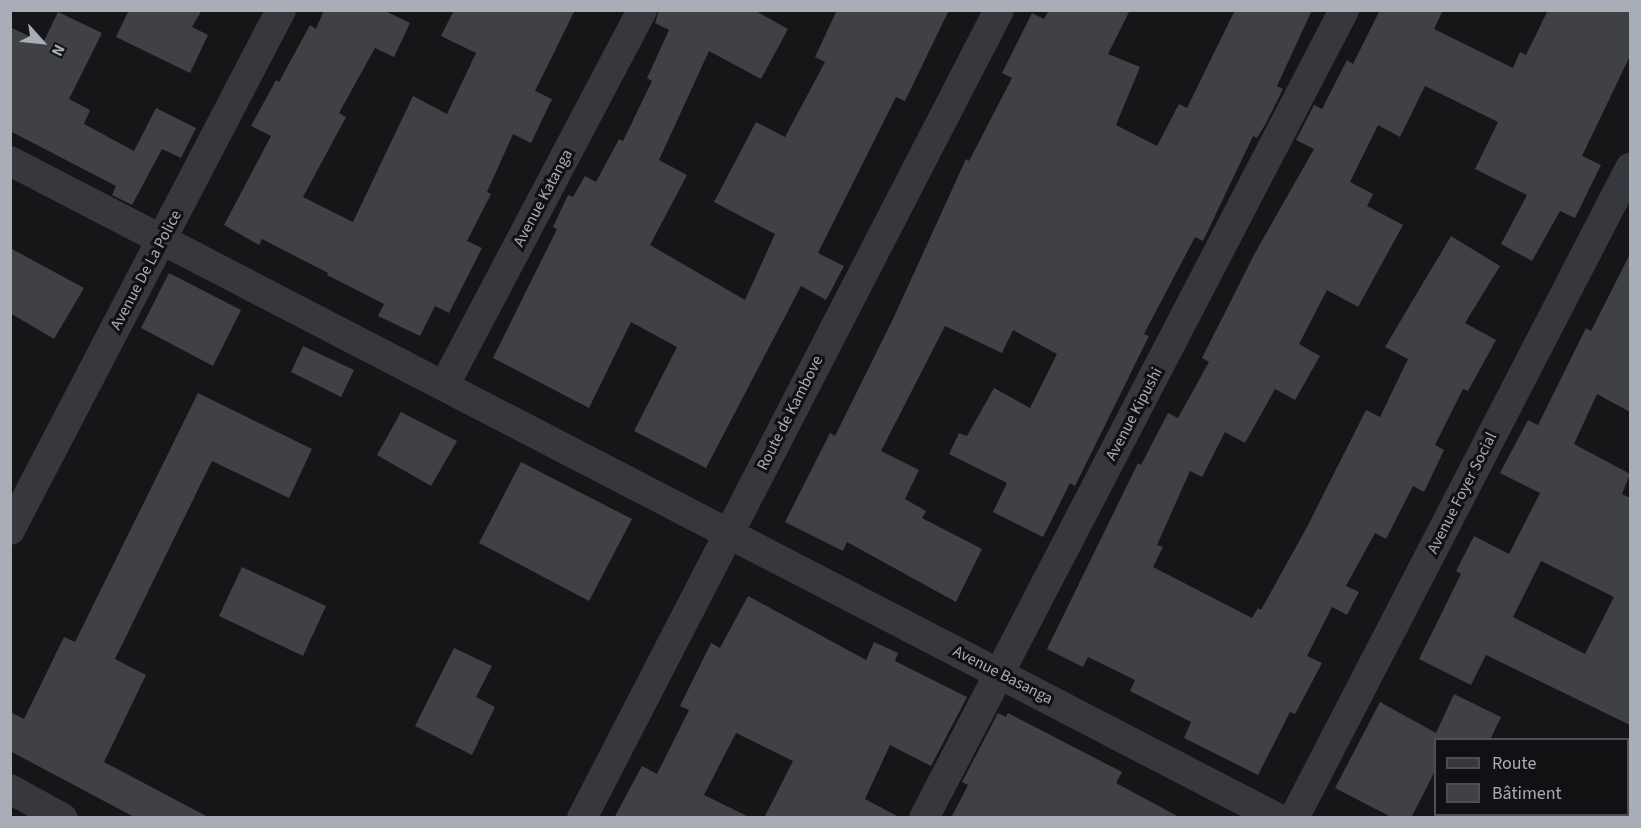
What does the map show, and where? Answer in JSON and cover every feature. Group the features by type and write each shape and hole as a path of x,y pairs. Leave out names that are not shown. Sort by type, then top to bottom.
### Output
{"street":[{"name":"Avenue De La Police","path":"10,530 281,10"},
{"name":"Avenue Katanga","path":"444,386 642,10"},
{"name":"Route de Kambove","path":"582,818 999,10"},
{"name":"Avenue Kipushi","path":"924,818 1344,10"},
{"name":"Avenue Basanga","path":"10,160 1277,818"},
{"name":"Avenue Foyer Social","path":"1294,818 1630,168"},
{"path":"10,789 62,818"}],"building":[{"path":"129,10 202,10 192,27 208,35 190,73 116,37"},
{"path":"324,10 383,10 410,23 394,57 375,48 339,113 346,117 303,197 353,222 413,96 447,114 476,53 441,36 454,10 575,10 535,91 552,99 531,143 513,134 487,192 491,194 467,241 482,248 449,313 435,306 420,336 378,316 384,304 262,239 259,245 224,225 271,136 251,126 276,80 279,82 310,25 316,29"},
{"path":"659,10 754,10 788,29 761,79 709,51 659,160 687,175 650,245 745,300 775,234 714,202 756,122 785,137 825,62 815,57 837,10 949,10 905,101 896,97 818,253 844,266 826,300 801,286 706,468 634,431 677,347 631,322 589,408 493,358 557,229 553,227 568,195 573,197 585,176 596,182 619,139 623,141 652,81 647,78 669,30 655,23"},
{"path":"1049,10 1130,10 1108,54 1140,67 1116,125 1157,146 1179,104 1187,108 1235,10 1312,10 1277,86 1283,89 1265,125 1257,138 1253,136 1203,241 1195,237 1144,334 1149,336 1075,486 1070,483 1043,537 993,512 1007,483 949,454 959,433 967,436 994,388 1030,408 1057,354 1013,330 1002,353 945,326 881,451 919,470 905,499 926,511 922,518 982,549 956,602 847,542 843,551 785,522 830,433 835,436 893,319 966,159 969,161 1012,78 1002,73 1032,13 1044,19"},
{"path":"1380,10 1443,10 1434,29 1513,68 1520,52 1526,55 1548,10 1630,10 1630,56 1582,156 1601,165 1575,218 1560,211 1532,261 1501,244 1527,195 1475,169 1498,122 1425,86 1400,137 1378,125 1350,182 1373,194 1367,206 1403,225 1358,307 1327,290 1299,344 1320,356 1295,400 1275,389 1245,443 1225,432 1202,477 1190,471 1157,545 1163,547 1153,567 1252,618 1258,608 1261,610 1307,527 1366,410 1380,417 1408,359 1385,347 1451,236 1500,266 1465,323 1496,340 1468,391 1463,389 1435,445 1444,450 1424,492 1413,486 1386,539 1375,533 1346,586 1359,592 1347,615 1332,607 1307,656 1322,663 1295,714 1290,712 1258,775 1184,738 1191,722 1130,691 1135,680 1088,657 1083,667 1047,649 1138,463 1141,465 1168,413 1178,418 1209,362 1202,358 1255,253 1314,149 1296,140 1314,105 1322,109 1347,60 1353,64"},
{"path":"58,12 102,33 69,99 90,110 84,124 134,151 156,108 196,128 181,158 162,149 132,205 112,195 116,186 10,131 10,27 43,43"},
{"path":"10,248 84,288 54,339 10,313"},
{"path":"1630,254 1630,412 1597,394 1574,444 1630,474 1622,494 1630,498 1630,725 1486,655 1471,685 1419,659 1461,574 1456,571 1474,536 1509,554 1540,493 1500,473 1528,420 1538,425 1586,328 1591,331","holes":["1541,561 1614,597 1585,654 1513,617"]},
{"path":"169,273 241,310 213,366 141,328"},
{"path":"303,346 354,370 341,397 291,372"},
{"path":"198,393 312,449 289,498 212,461 115,659 146,675 104,762 210,818 136,818 10,751 10,712 24,719 64,637 75,642"},
{"path":"401,412 457,441 431,486 377,455"},
{"path":"521,462 632,519 589,601 479,543"},
{"path":"242,567 326,606 303,656 219,616"},
{"path":"748,596 866,660 874,642 898,653 895,661 967,697 931,766 890,745 865,799 901,818 764,818 793,761 736,733 704,795 751,818 614,818 642,766 657,774 689,710 680,706 711,643 720,648"},
{"path":"454,648 492,666 476,697 495,707 472,755 415,726"},
{"path":"1454,694 1501,717 1491,738 1434,738 1434,773 1411,818 1393,818 1335,788 1380,702 1436,733"},
{"path":"998,713 1006,717 1008,713 1122,772 1116,783 1181,818 951,818 968,785 962,782"}]}
